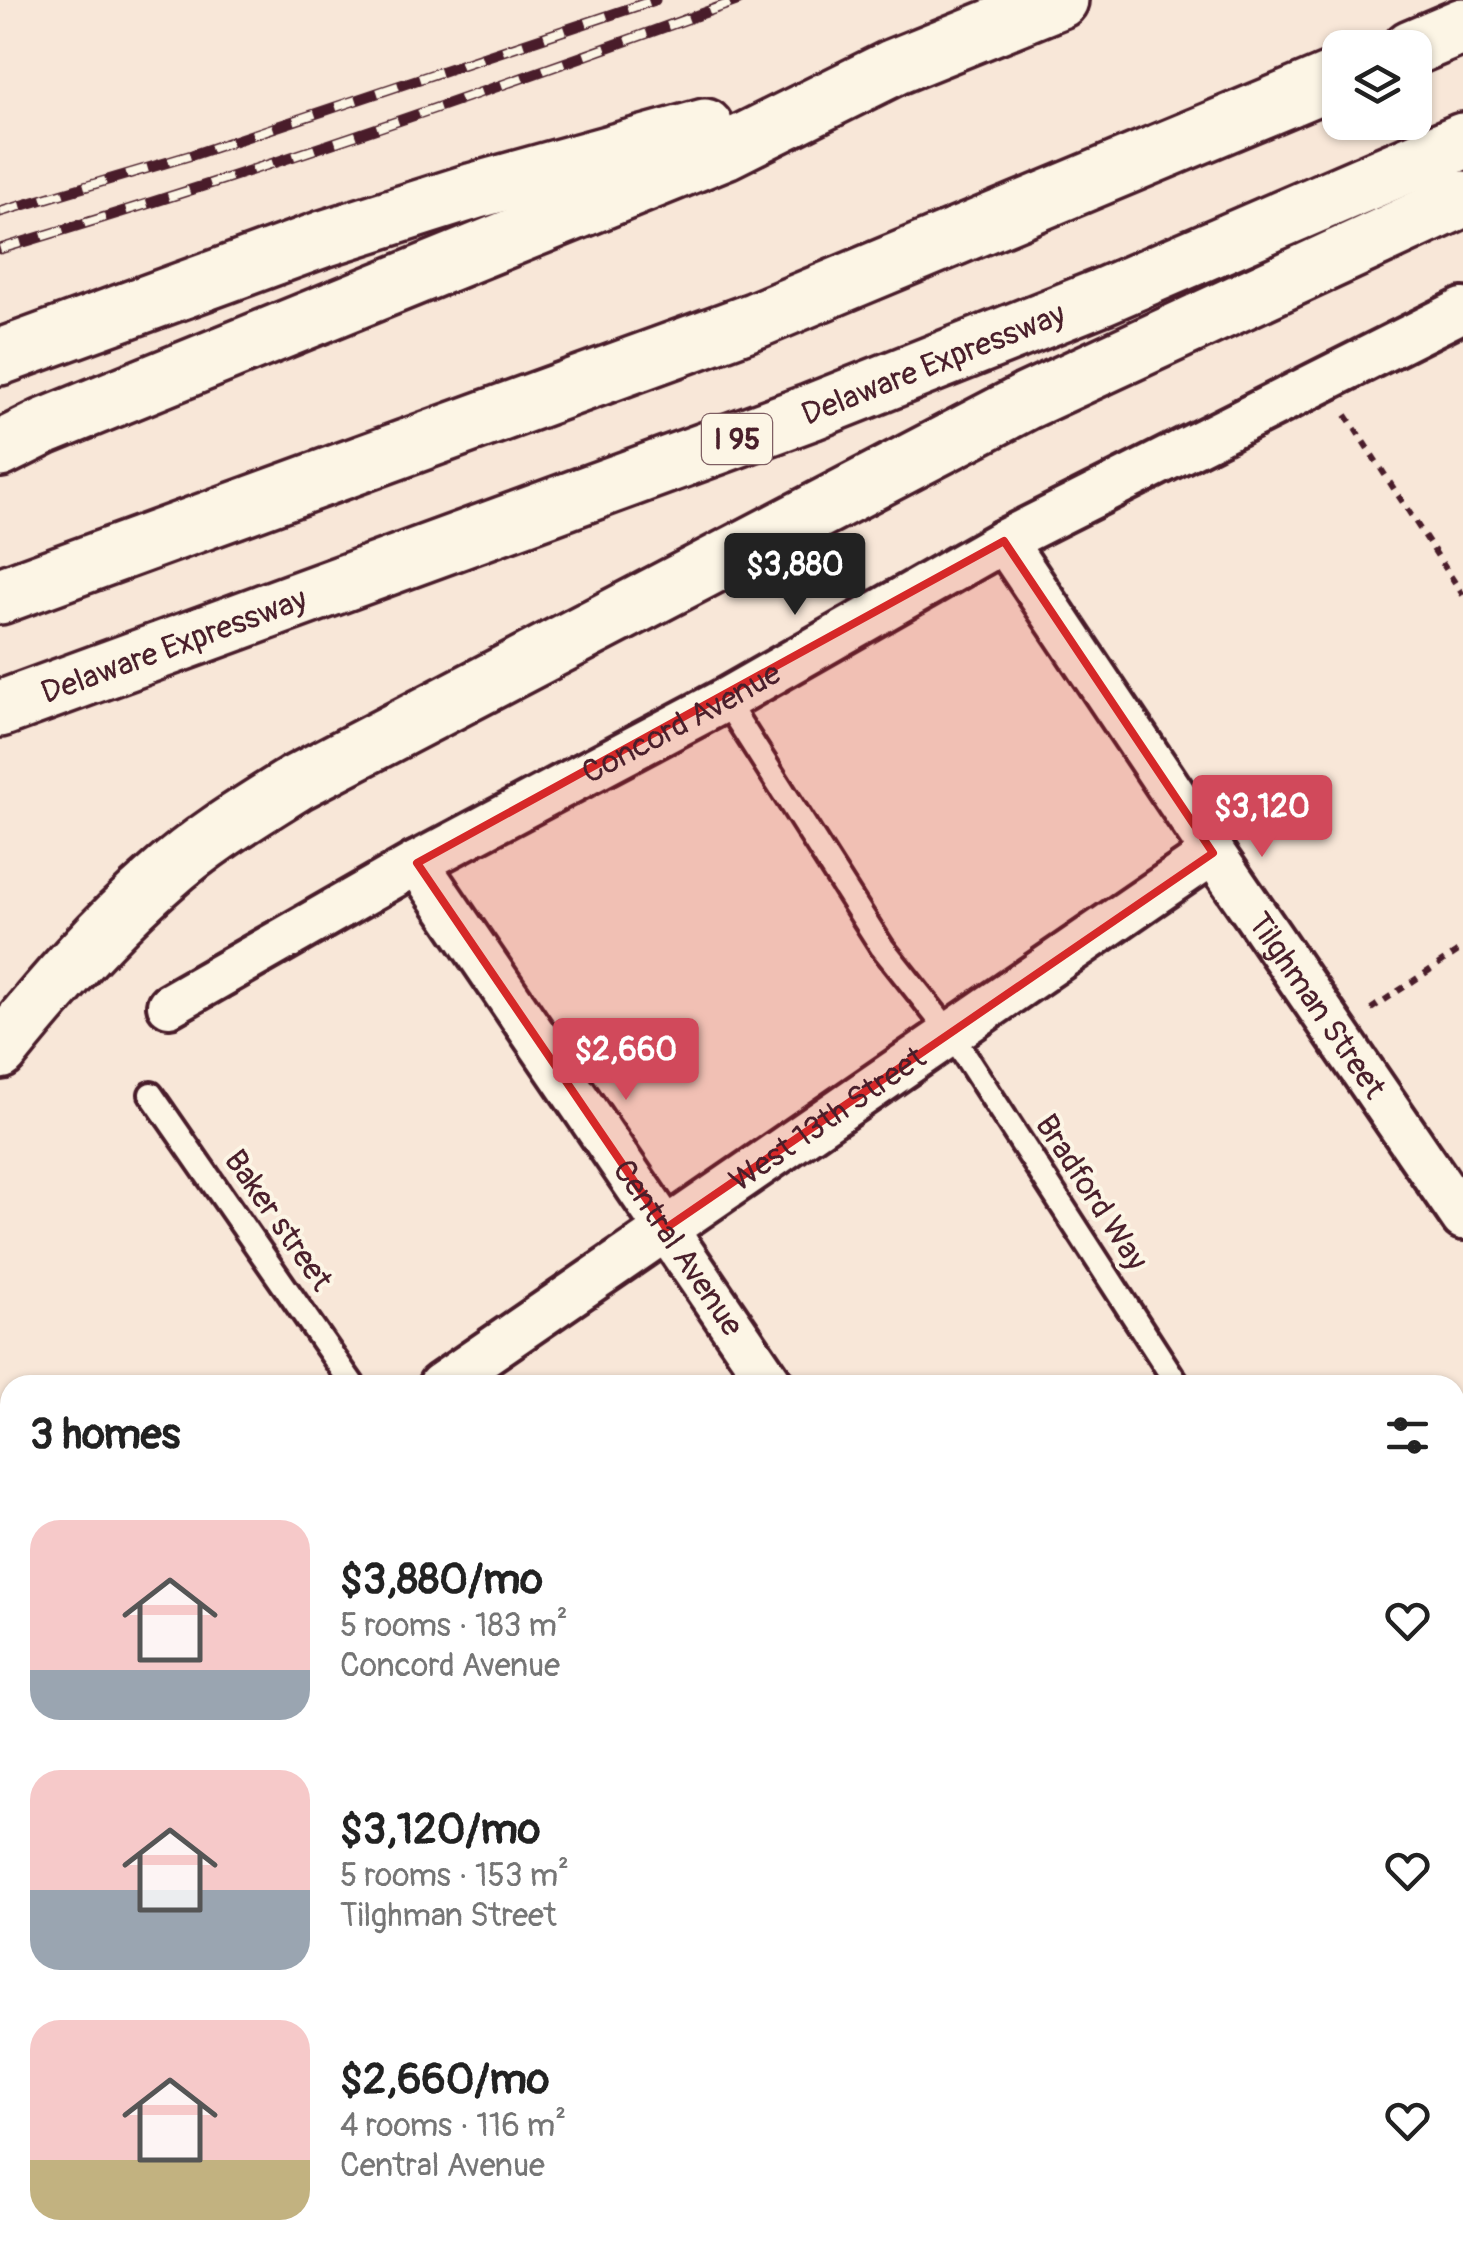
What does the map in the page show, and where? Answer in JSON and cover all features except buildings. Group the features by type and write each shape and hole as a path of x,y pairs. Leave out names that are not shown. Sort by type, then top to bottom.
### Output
{"highway":[{"path":"0,449 44,427 725,150 894,67 1060,0"},
{"path":"1432,39 1463,26"},
{"path":"0,357 323,239 894,67"},
{"path":"0,596 756,320 1322,84"},
{"name":"Delaware Expressway","path":"0,709 811,412 1101,297 1463,141"},
{"path":"0,1050 51,988 162,876 221,831 296,784 1028,402 1463,199"}],"street":[{"name":"Concord Avenue","path":"169,1005 417,863 725,700 1004,541 1463,310"},
{"name":"Tilghman Street","path":"1004,541 1463,1218"},
{"name":"West 13th Street","path":"454,1375 1213,853"},
{"name":"Central Avenue","path":"417,863 765,1375"}],"lane":[{"name":"Bradford Way","path":"725,700 882,947 952,1034 1172,1375"},
{"name":"Baker street","path":"151,1094 345,1375"}],"path":[{"path":"1324,380 1463,594"},
{"path":"1337,1032 1463,948"}],"highlighted area":[{"path":"1004,541 1213,853 666,1228 417,863"}],"railway":[{"path":"0,212 192,155 655,0"},
{"path":"0,249 371,130 739,0"}]}
